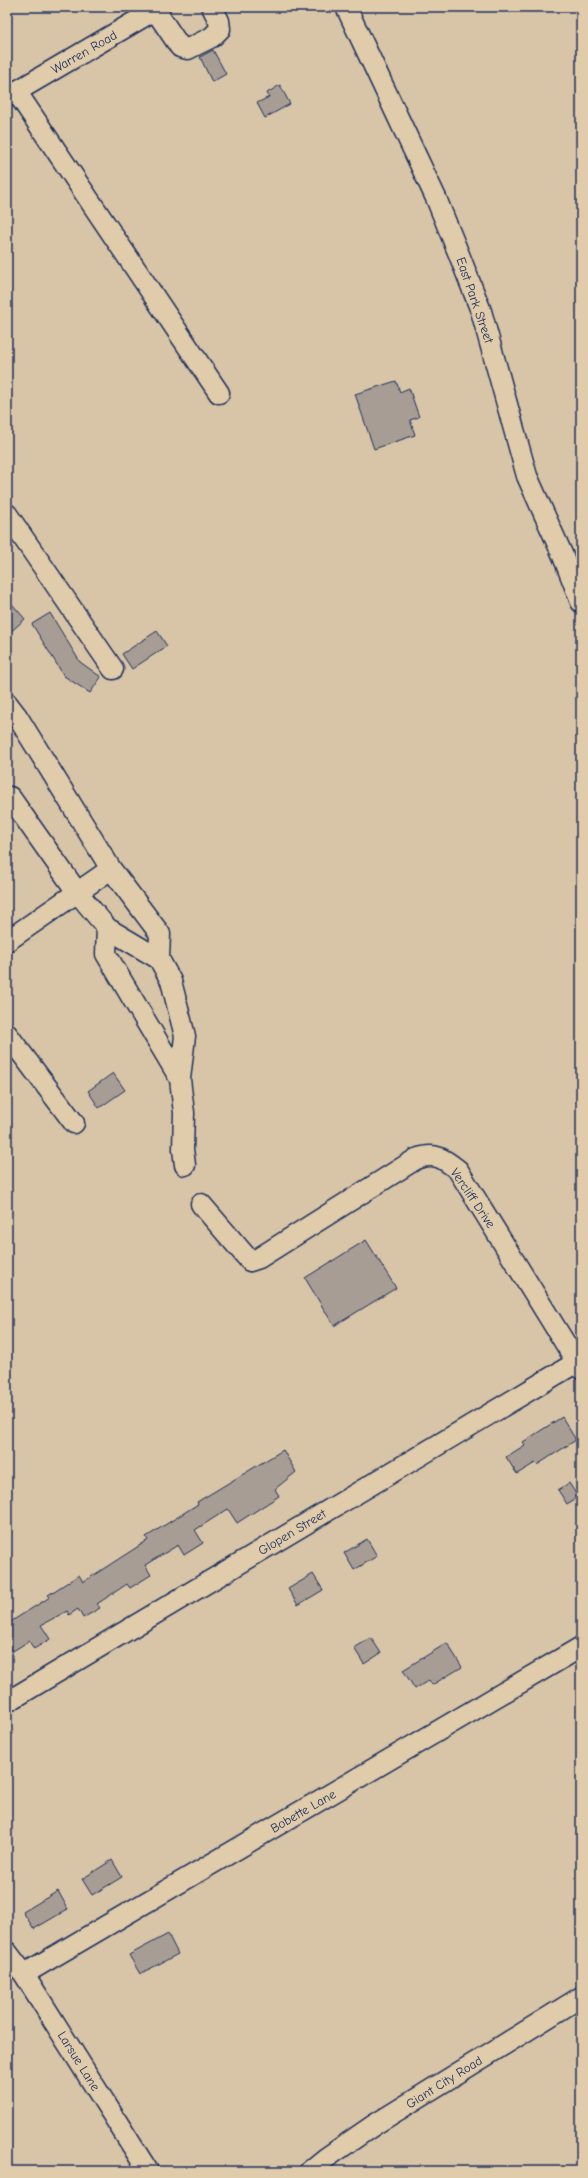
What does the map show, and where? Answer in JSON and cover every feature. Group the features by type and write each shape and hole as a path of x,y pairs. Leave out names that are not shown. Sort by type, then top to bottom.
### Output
{"street":[{"path":"158,9 180,47 188,49 212,37 220,29 219,21 212,7"},
{"name":"East Park Street","path":"346,7 436,198 460,257 481,311 527,476 563,556 581,602"},
{"name":"Warren Road","path":"12,94 158,9"},
{"path":"12,94 219,394"},
{"path":"7,514 113,669"},
{"path":"7,703 17,716 111,869 160,934 159,959 170,981 185,1036 180,1079 184,1113 183,1149 185,1165"},
{"path":"10,797 77,892 107,928 159,959"},
{"path":"7,941 111,869"},
{"path":"107,928 106,954 180,1079"},
{"path":"7,1034 74,1123"},
{"name":"Vercliff Drive","path":"201,1204 250,1260 259,1258 416,1159 428,1155 445,1159 458,1170 579,1365"},
{"name":"Glopen Street","path":"7,1702 579,1365"},
{"name":"Bobette Lane","path":"24,1974 581,1647"},
{"name":"Larsue Lane","path":"7,1952 24,1974 148,2171"},
{"name":"Giant City Road","path":"310,2171 326,2158 374,2125 581,1997"}],"building":[{"path":"213,50 226,74 212,82 200,57"},
{"path":"280,85 290,104 265,118 257,103 269,97 267,93"},
{"path":"396,381 400,392 409,388 419,417 410,420 415,435 374,449 355,394"},
{"path":"7,598 25,619 7,635"},
{"path":"50,613 80,662 101,677 90,693 64,676 32,624"},
{"path":"157,631 167,646 132,669 122,654"},
{"path":"113,1073 125,1090 99,1108 88,1091"},
{"path":"366,1240 396,1288 334,1326 305,1278"},
{"path":"562,1417 576,1440 537,1465 535,1463 517,1474 506,1457 525,1445 523,1442"},
{"path":"283,1450 296,1472 275,1489 279,1496 237,1523 228,1509 195,1530 203,1543 184,1555 178,1545 145,1565 151,1575 130,1588 127,1584 97,1604 100,1608 83,1618 78,1609 69,1615 67,1611 41,1625 50,1639 34,1649 29,1641 13,1651 7,1642 7,1624 50,1597 48,1595 79,1575 83,1582 148,1540 146,1537 198,1504 197,1502"},
{"path":"569,1483 578,1497 567,1504 558,1490"},
{"path":"367,1539 377,1556 354,1570 344,1553"},
{"path":"313,1574 323,1590 298,1605 288,1589"},
{"path":"371,1638 381,1653 364,1664 354,1648"},
{"path":"447,1643 462,1667 432,1685 429,1680 415,1689 403,1670"},
{"path":"112,1860 122,1877 92,1895 82,1879"},
{"path":"58,1891 68,1909 34,1929 23,1912"},
{"path":"168,1934 178,1954 140,1974 129,1955"}]}
